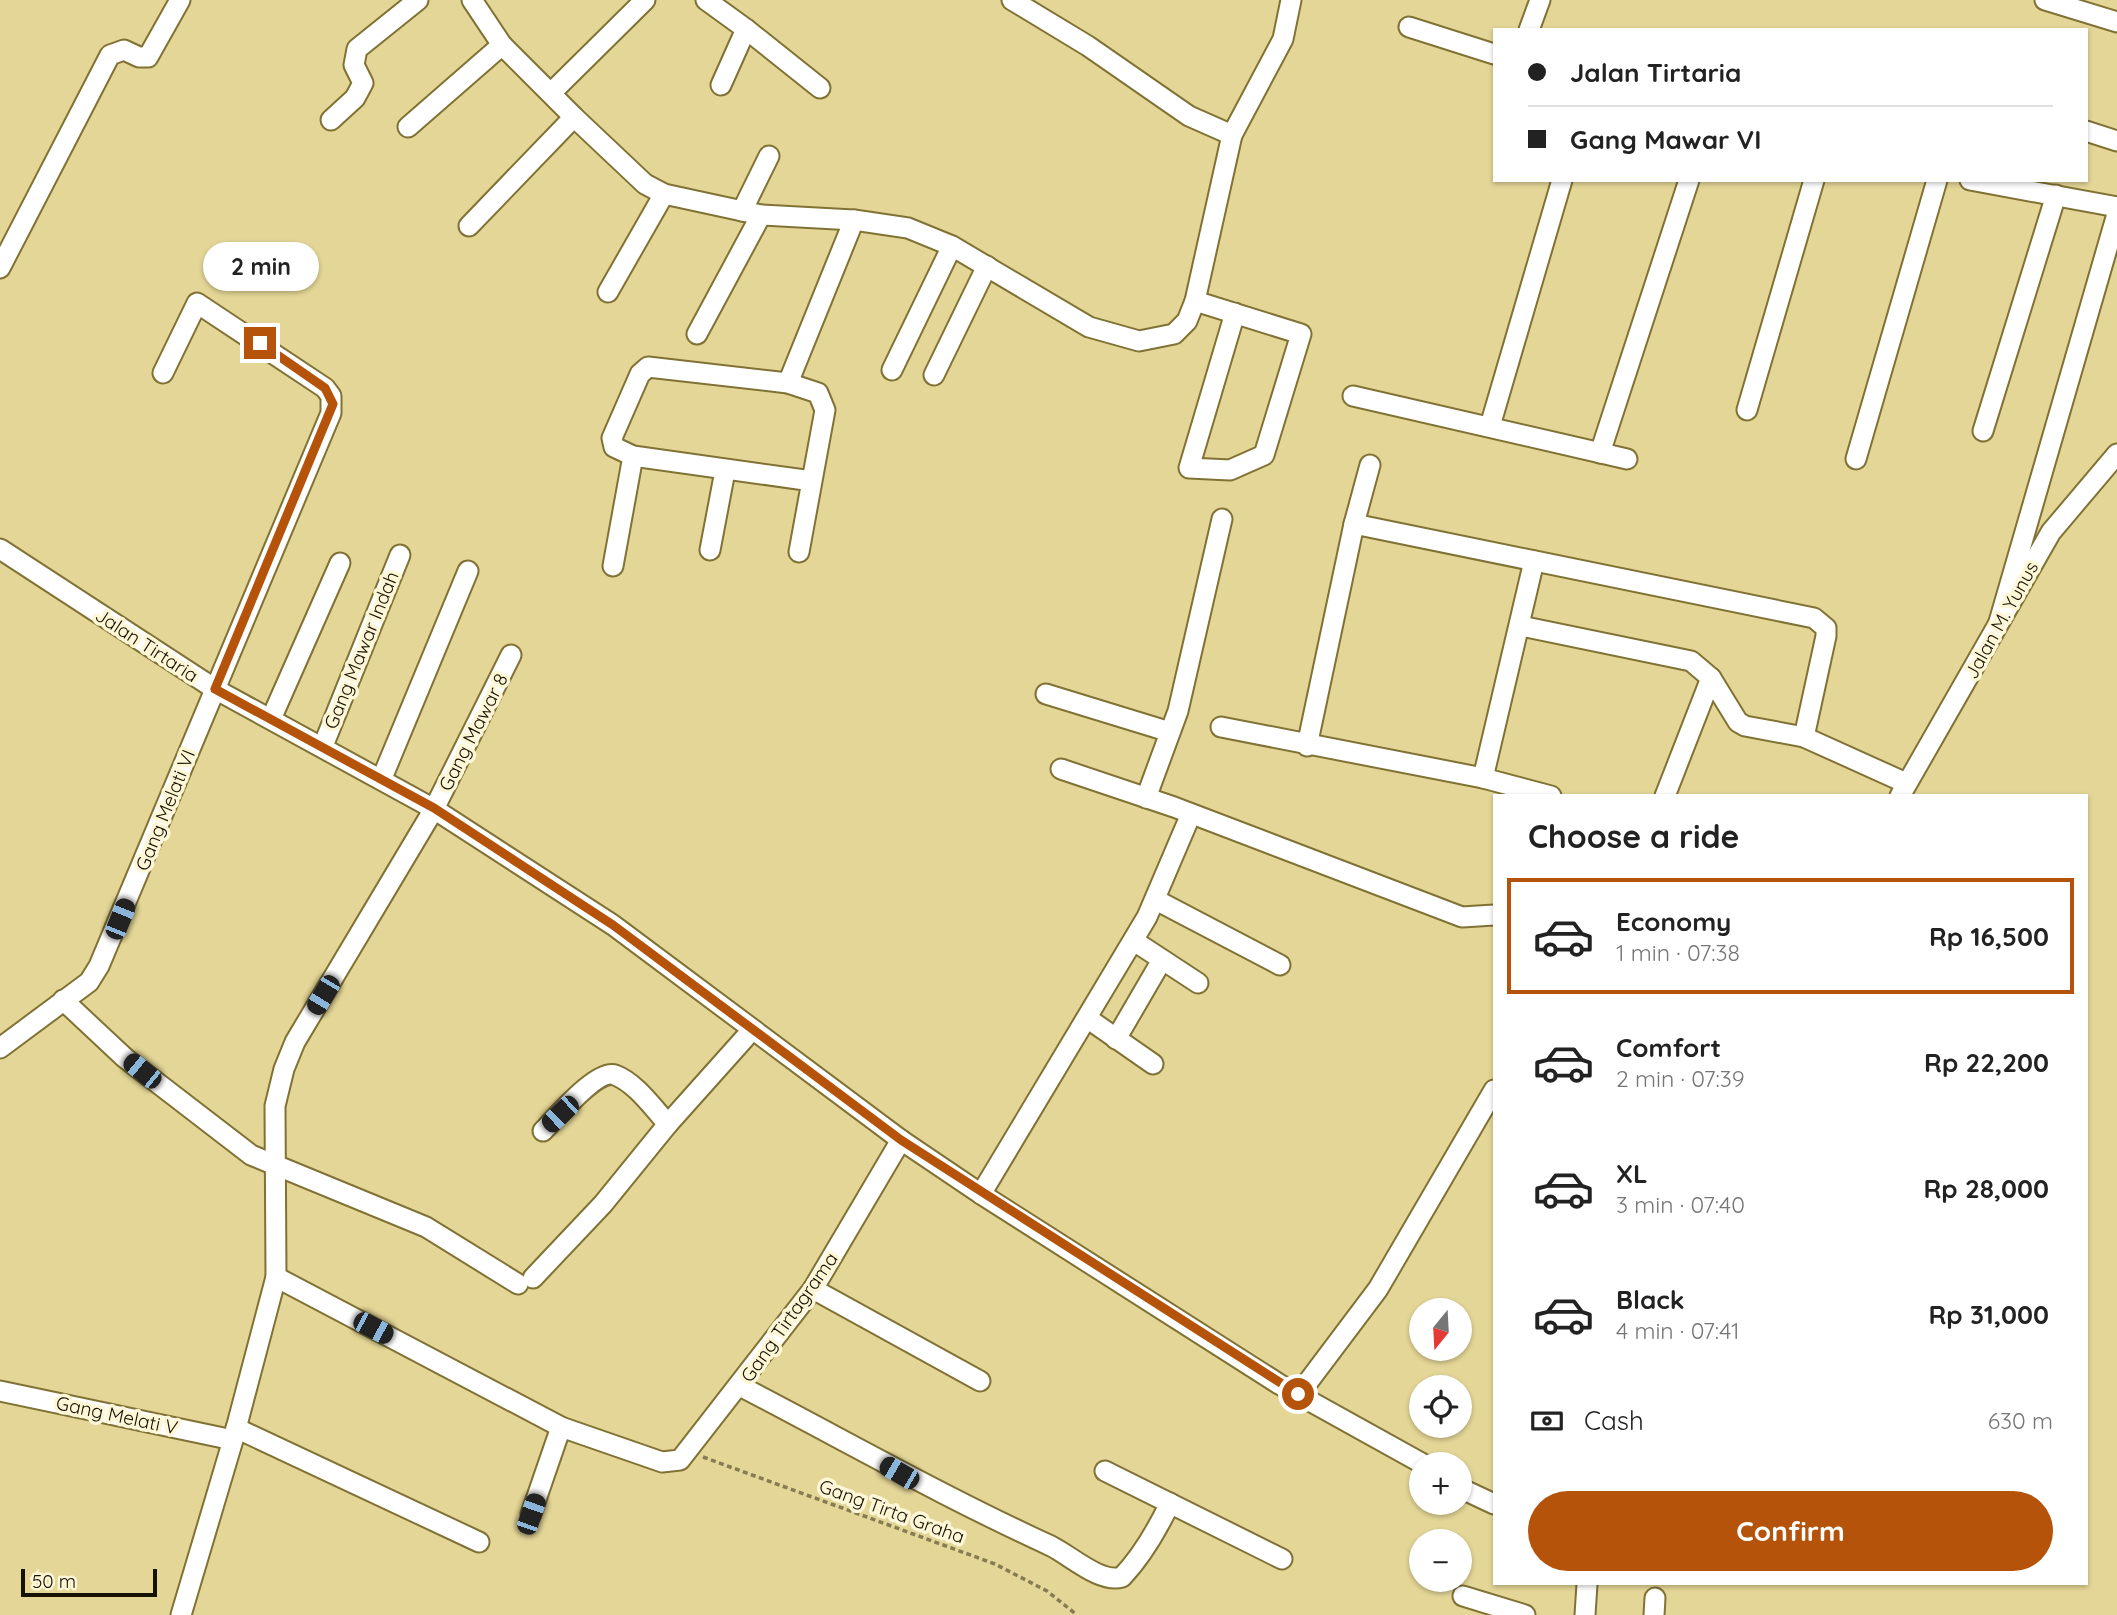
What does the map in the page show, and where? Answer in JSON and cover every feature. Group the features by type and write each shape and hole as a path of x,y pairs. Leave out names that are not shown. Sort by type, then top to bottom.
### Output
{"street":[{"path":"0,268 110,55 124,50 139,57 148,57 180,0"},
{"path":"331,120 355,98 363,83 354,65 357,50 418,0"},
{"path":"472,0 502,45 645,184 664,194 751,213 853,220 908,228 952,246 1088,327 1139,341 1174,334 1187,321 1195,301 1232,135 1283,39 1291,0"},
{"path":"706,0 820,88"},
{"path":"1013,0 1088,46 1189,116 1232,135"},
{"path":"1530,28 1540,0"},
{"path":"2045,0 2117,22"},
{"path":"551,93 638,2"},
{"path":"1409,27 1493,54"},
{"path":"721,85 746,29"},
{"path":"408,127 502,45"},
{"path":"469,226 574,117"},
{"path":"2088,132 2117,141"},
{"path":"697,334 751,213 769,156"},
{"path":"1490,426 1561,182"},
{"path":"1600,453 1688,182"},
{"path":"1747,410 1813,182"},
{"path":"1856,459 1936,182"},
{"path":"1981,182 2117,207"},
{"path":"608,292 664,194"},
{"path":"1983,431 2056,195"},
{"path":"1999,622 2117,214"},
{"path":"788,383 853,220"},
{"path":"892,370 952,246"},
{"path":"934,375 987,266"},
{"path":"1195,301 1235,313 1301,334 1264,455 1254,462 1230,470 1189,468 1235,313"},
{"name":"Gang Melati VI","path":"0,1048 89,982 99,966 333,404 325,388 197,303 163,373"},
{"path":"799,552 811,481 823,402 818,393 788,383 648,367 640,374 612,438 614,447 633,456 811,481"},
{"path":"1353,396 1627,459"},
{"name":"Jalan M. Yunus","path":"1903,790 1939,732 2051,532 2117,454"},
{"path":"613,566 633,456"},
{"path":"1307,746 1354,524 1370,465"},
{"path":"710,550 725,471"},
{"path":"1146,798 1178,711 1222,519"},
{"path":"1354,524 1814,618 1822,623 1826,636 1804,737"},
{"name":"Jalan Tirtaria","path":"0,549 215,689 434,808 613,925 901,1140 981,1194 1298,1394 1409,1456"},
{"name":"Gang Mawar Indah","path":"323,746 400,555"},
{"path":"1483,778 1521,626 1534,561"},
{"path":"271,719 340,563"},
{"path":"382,778 468,571"},
{"path":"1521,626 1691,662 1711,678 1738,722 1752,728 1804,737 1903,790"},
{"name":"Gang Mawar 8","path":"181,1615 235,1434 276,1277 273,1163 275,1106 284,1069 295,1042 434,808 511,655"},
{"path":"1666,794 1711,678"},
{"path":"1046,694 1170,732"},
{"path":"1222,727 1307,746 1483,778 1543,794"},
{"path":"1061,769 1191,814 1462,917 1493,915"},
{"path":"981,1194 1134,942 1156,900 1191,814"},
{"path":"1156,900 1280,965"},
{"path":"1134,942 1198,983"},
{"path":"1116,1039 1162,960"},
{"path":"63,1000 125,1058 251,1155 426,1227 526,1281 603,1204 668,1124 752,1030"},
{"path":"1087,1018 1153,1064"},
{"path":"543,1130 595,1079 608,1073 616,1075 632,1087 668,1124"},
{"path":"1298,1394 1378,1289 1493,1092"},
{"name":"Gang Tirtagrama","path":"688,1451 813,1289 901,1140"},
{"path":"276,1277 561,1427 662,1462 680,1460 688,1451"},
{"path":"813,1289 980,1381"},
{"path":"740,1386 899,1473 1059,1550 1105,1578 1122,1577 1130,1568 1151,1541 1170,1503"},
{"name":"Gang Melati V","path":"0,1391 235,1434 479,1542"},
{"path":"531,1514 561,1427"},
{"path":"1105,1471 1282,1559"},
{"path":"1472,1494 1493,1504"},
{"path":"1585,1615 1587,1585"},
{"path":"1463,1596 1525,1615"}],"path":[{"name":"Gang Tirta Graha","path":"688,1451 995,1564 1047,1591 1077,1615"}],"route":[{"path":"260,343 325,388 333,404 215,689 434,808 613,925 901,1140 981,1194 1298,1394"}]}
